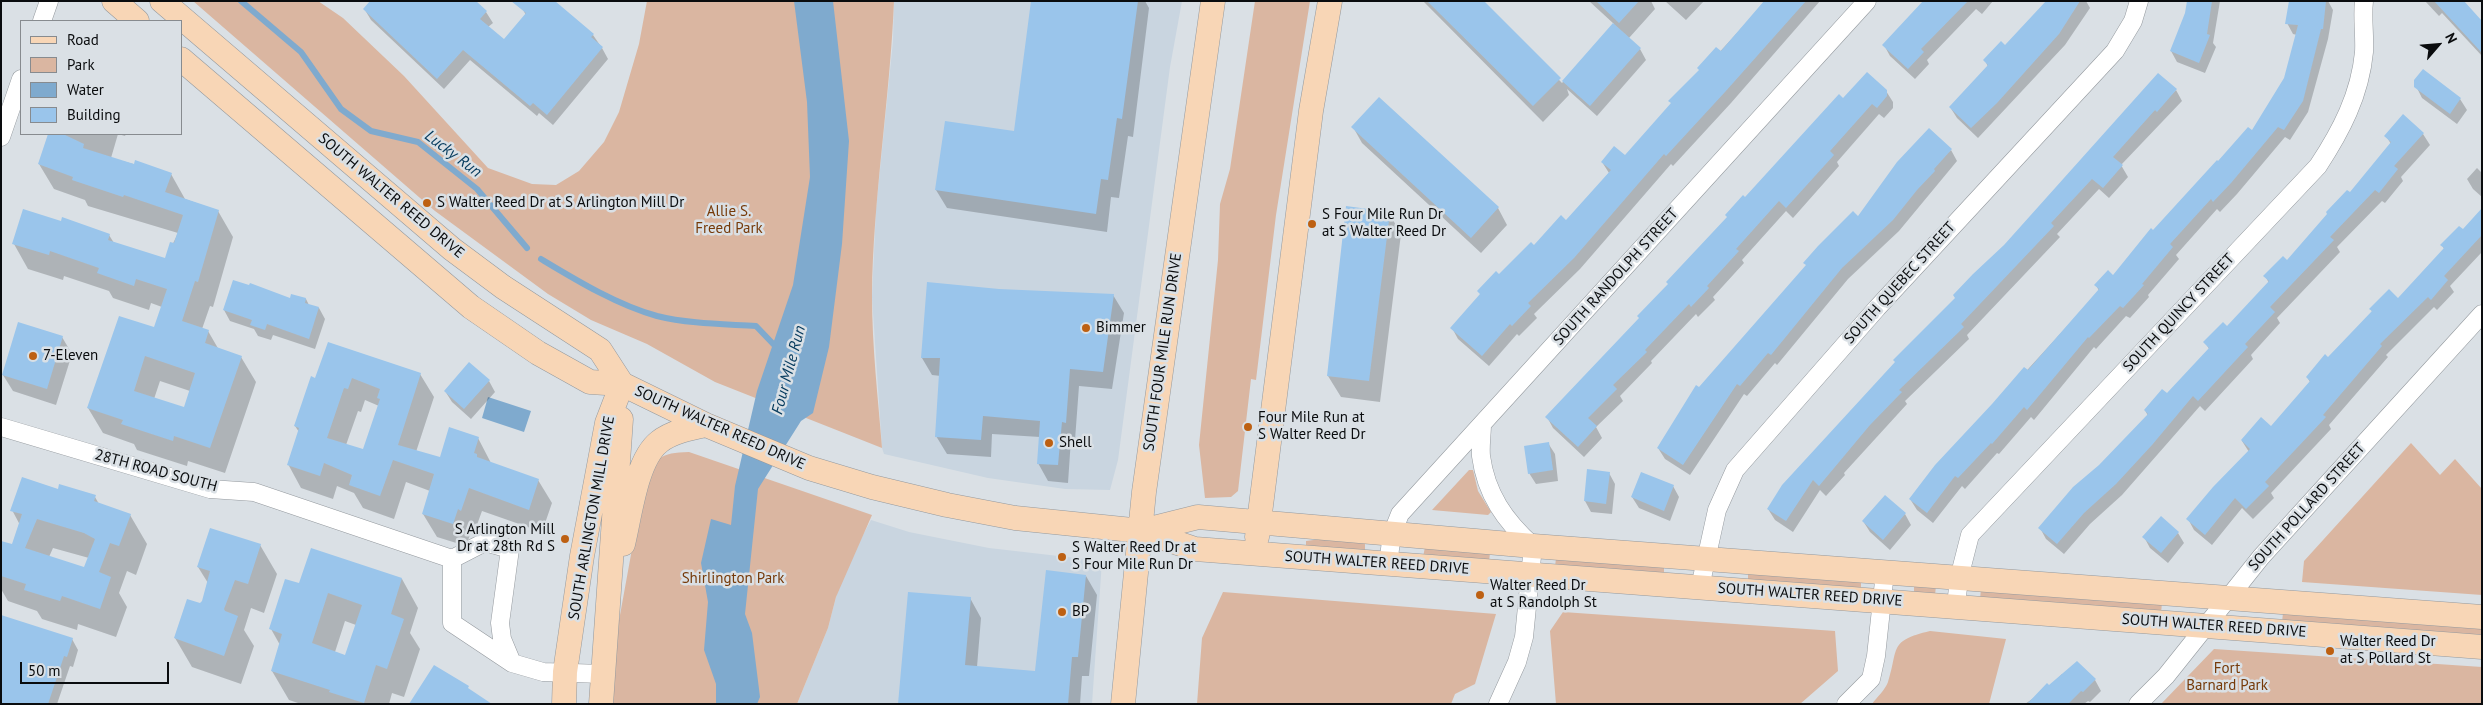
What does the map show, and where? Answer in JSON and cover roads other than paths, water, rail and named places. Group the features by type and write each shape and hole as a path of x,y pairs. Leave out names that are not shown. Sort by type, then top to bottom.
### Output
{"main road":[{"path":"114,1 136,20"},
{"name":"SOUTH WALTER REED DRIVE","path":"162,1 452,249 503,288 600,350 622,384"},
{"name":"SOUTH FOUR MILE RUN DRIVE","path":"1123,704 1142,531 1144,492 1213,1"},
{"path":"1255,554 1311,111 1330,1"},
{"name":"SOUTH WALTER REED DRIVE","path":"182,60 472,307 538,353 590,382 622,384 702,424 809,468 872,487 947,505 1015,518 1142,531 1195,548 1255,554 1882,600 2482,647"},
{"name":"SOUTH ARLINGTON MILL DRIVE","path":"601,704 622,384"},
{"name":"SOUTH ARLINGTON MILL DRIVE","path":"564,704 565,672 582,556 607,423 622,384"},
{"path":"608,604 646,457 658,442 702,424"},
{"name":"SOUTH WALTER REED DRIVE","path":"1142,531 1198,517 1532,546 2482,617"}],"street":[{"path":"42,20 49,1"},
{"name":"SOUTH RANDOLPH STREET","path":"1388,564 1392,534 1400,514 1867,1"},
{"name":"SOUTH QUEBEC STREET","path":"1700,587 1718,510 1736,470 1877,308 2115,51 2133,22 2139,1"},
{"name":"SOUTH QUINCY STREET","path":"1956,606 1959,578 1970,535 2318,166 2337,137 2352,105 2364,52 2364,1"},
{"path":"1,137 20,82"},
{"name":"SOUTH POLLARD STREET","path":"2138,704 2166,676 2227,598 2482,314"},
{"path":"1482,424 1481,456 1492,493 1510,526 1532,546 1524,637 1517,662 1498,704"},
{"name":"28TH ROAD SOUTH","path":"1,426 210,488 254,492 452,559"},
{"path":"512,663 502,639 500,622 510,549 485,542 452,559 452,623 512,663 543,672 602,674"},
{"path":"1846,704 1871,679 1876,656 1885,572"}],"water":[{"name":"Four Mile Run","path":"794,1 833,1 849,141 842,244 829,347 813,413 801,421 758,489 745,614 752,633 760,697 757,704 716,704 716,684 704,650 708,602 701,563 711,519 731,525 735,486 757,391 793,285 810,177 807,102"},
{"path":"488,397 531,411 524,432 482,418"}],"waterway":[{"name":"Lucky Run","path":"241,1 301,52 341,109 371,131 418,142 477,189 527,248"},
{"name":"Lucky Run","path":"541,259 612,299 657,316 694,322 756,326 778,349"}],"place":[{"name":"S Walter Reed Dr at S Arlington Mill Dr","path":"427,203"},
{"name":"S Four Mile Run Dr at S Walter Reed Dr","path":"1312,224"},
{"name":"Bimmer","path":"1086,328"},
{"name":"7-Eleven","path":"33,356"},
{"name":"Four Mile Run at S Walter Reed Dr","path":"1248,427"},
{"name":"Shell","path":"1049,443"},
{"name":"S Arlington Mill Dr at 28th Rd S","path":"565,539"},
{"name":"S Walter Reed Dr at S Four Mile Run Dr","path":"1062,557"},
{"name":"Walter Reed Dr at S Randolph St","path":"1480,595"},
{"name":"BP","path":"1062,612"},
{"name":"Walter Reed Dr at S Pollard St","path":"2330,651"}],"park label":[{"name":"Allie S. Freed Park","path":"729,220"},
{"name":"Shirlington Park","path":"733,579"},
{"name":"Fort Barnard Park","path":"2227,678"}]}
